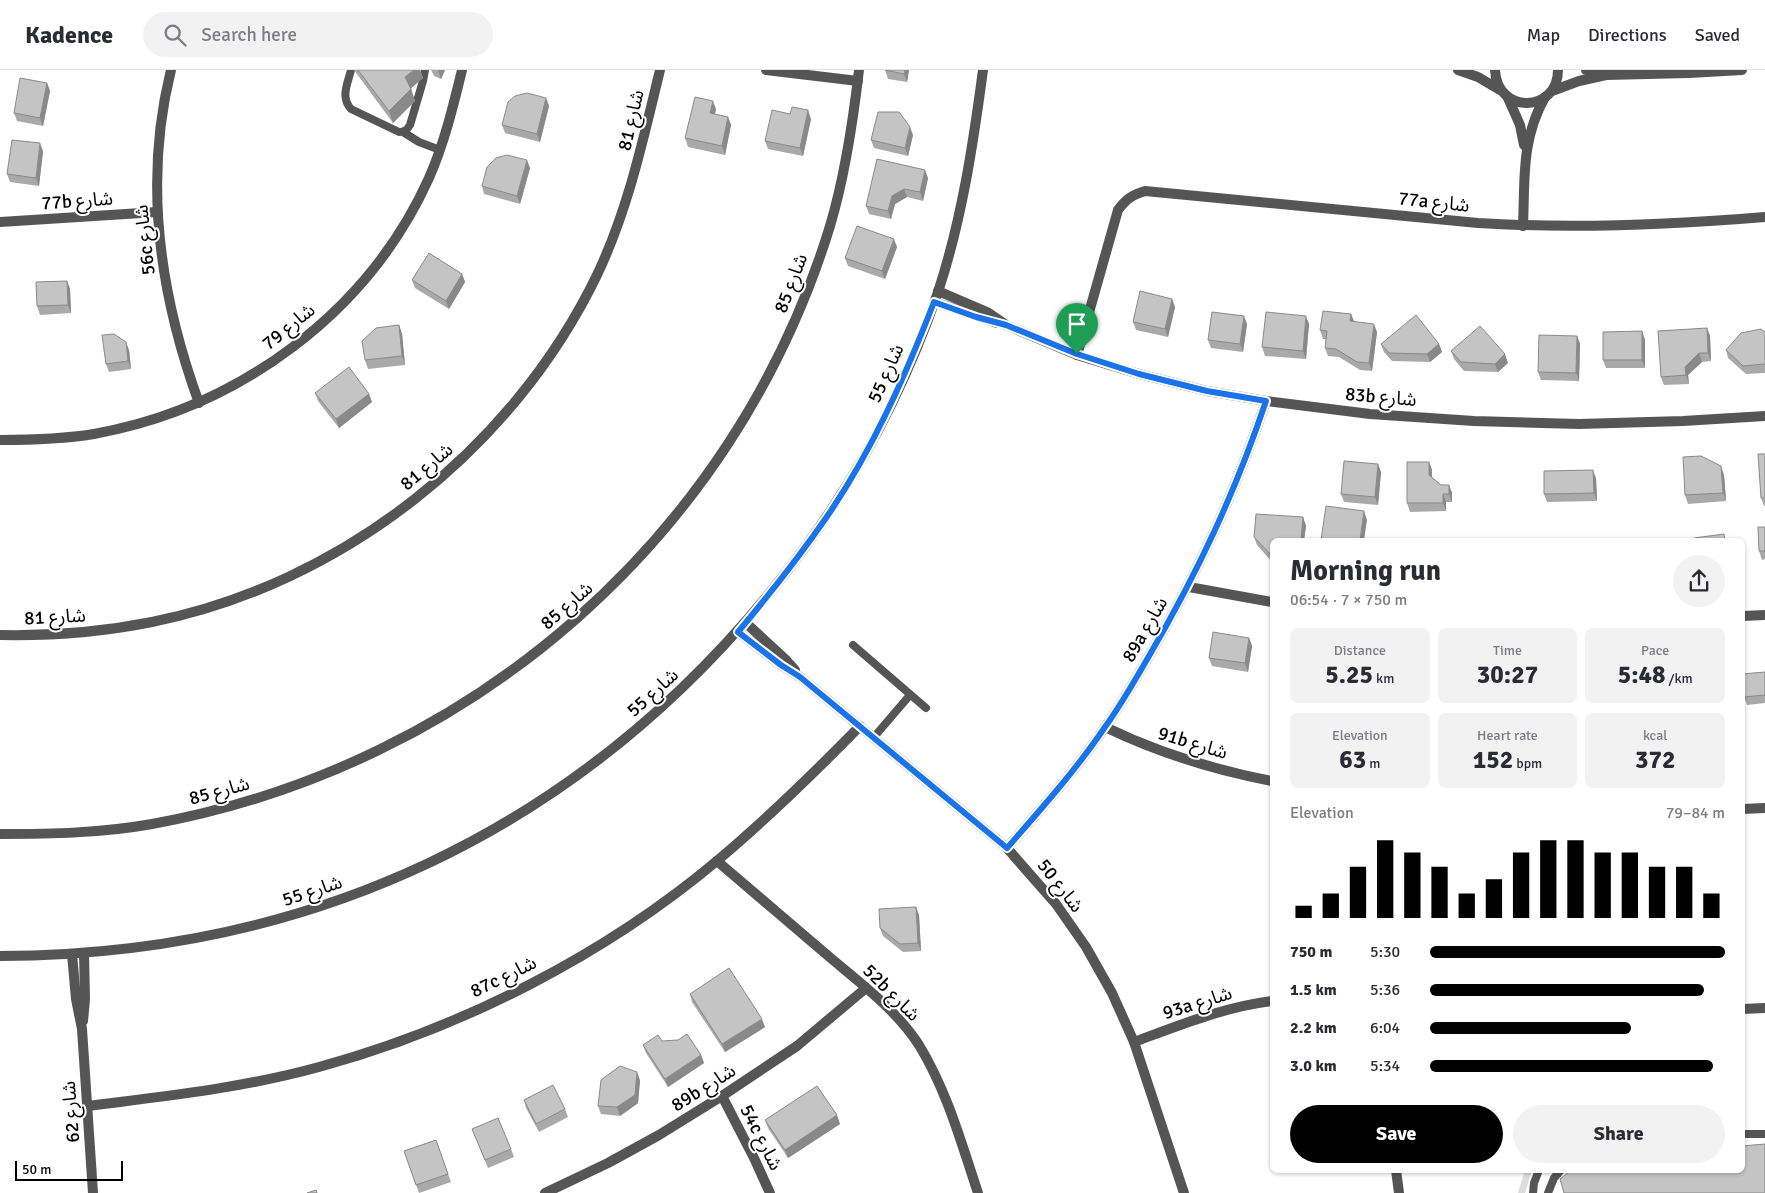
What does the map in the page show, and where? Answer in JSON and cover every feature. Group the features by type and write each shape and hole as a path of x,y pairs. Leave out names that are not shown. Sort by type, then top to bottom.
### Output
{"street":[{"name":"56c شارع","path":"171,70 159,135 157,212 164,270 174,323 199,402"},
{"name":"شارع 79","path":"0,440 39,440 94,434 148,421 199,402 242,381 279,358 314,331 365,279 400,231 429,178 440,150 462,70"},
{"name":"شارع 81","path":"0,635 40,636 97,631 153,622 208,608 262,588 319,562 373,530 423,493 470,451 512,405 544,364 572,321 596,276 617,228 636,174 660,70"},
{"path":"766,70 858,81"},
{"name":"شارع 85","path":"0,834 68,834 150,825 231,807 309,781 385,747 447,714 506,676 562,633 614,586 661,534 710,472 762,388 789,334 811,280 830,224 845,162 859,70"},
{"name":"شارع 55","path":"0,956 84,954 151,946 218,934 285,918 350,896 414,870 474,841 533,806 589,768 642,726 692,680 746,623 796,560 827,516 859,464 914,355 938,291 964,192 983,70"},
{"path":"1458,70 1478,77 1500,90 1508,98 1520,124 1526,153"},
{"path":"1495,70 1495,79 1500,90"},
{"path":"1523,226 1526,153 1532,124 1557,82 1558,70"},
{"path":"1586,70 1606,75"},
{"path":"1508,98 1526,104 1536,102 1549,94 1578,82 1606,75 1742,70"},
{"name":"77a شارع","path":"1077,354 1118,210 1134,194 1145,191 1523,226 1653,225 1765,217"},
{"name":"77b شارع","path":"0,222 157,212"},
{"name":"83b شارع","path":"938,291 987,312 1006,325"},
{"name":"83b شارع","path":"934,302 976,317 1006,325 1077,354 1148,377 1207,391 1266,401 1370,414 1474,421 1588,424 1765,416"},
{"name":"89a شارع","path":"1007,848 1074,769 1106,727 1189,587 1231,497 1266,401"},
{"path":"1189,587 1270,602"},
{"path":"1745,616 1765,615"},
{"name":"شارع 50","path":"746,623 786,660 800,677"},
{"name":"شارع 50","path":"738,632 800,677 1007,848 1056,904 1086,947 1112,992 1134,1042 1184,1193"},
{"name":"87c شارع","path":"88,1106 211,1090 266,1080 337,1062 424,1032 527,985 577,958 626,928 672,896 767,818 860,726"},
{"name":"91b شارع","path":"1106,727 1138,743 1203,766 1270,781"},
{"path":"1745,809 1765,808"},
{"name":"52b شارع","path":"717,860 866,988 901,1022 918,1043 936,1074 950,1107 978,1193"},
{"name":"شارع 62","path":"72,954 76,1000 82,1029 92,1193"},
{"name":"شارع 62","path":"82,1029 85,999 84,954"},
{"name":"89b شارع","path":"544,1193 560,1190 659,1135 722,1096 797,1046 866,988"},
{"name":"93a شارع","path":"1134,1042 1212,1013 1270,1001"},
{"path":"1745,1009 1765,1008"},
{"name":"54c شارع","path":"722,1096 770,1193"},
{"path":"1396,1173 1399,1193"}],"lane":[{"path":"351,70 345,93 347,105 351,109 396,131 402,132 419,142 440,150"},
{"path":"402,132 406,131 410,125 425,70"},
{"path":"853,645 926,708"},
{"path":"874,737 910,695"},
{"path":"1745,1134 1765,1134"},
{"path":"1532,1193 1538,1173"},
{"path":"1548,1193 1554,1178 1558,1173"}],"shaded area":[{"path":"1524,1173 1531,1173 1525,1193 1518,1193"}],"building":[{"path":"358,70 414,70 405,77 411,89 389,111"},
{"path":"885,70 905,70 904,74"},
{"path":"20,78 47,83 40,118 14,113"},
{"path":"527,93 546,98 537,134 502,125 508,102 515,96"},
{"path":"695,97 713,101 710,113 728,117 722,146 685,138"},
{"path":"792,107 808,110 800,148 765,141 772,110 790,114"},
{"path":"878,112 899,112 910,127 905,148 871,140"},
{"path":"12,140 40,143 36,178 7,174"},
{"path":"507,155 527,160 517,196 482,186 487,167 496,158"},
{"path":"877,159 925,170 920,192 904,189 892,196 888,211 866,206"},
{"path":"857,226 894,239 882,271 845,258"},
{"path":"429,253 462,274 446,301 412,280"},
{"path":"67,281 68,305 37,306 36,282"},
{"path":"1140,291 1172,299 1165,329 1133,322"},
{"path":"1323,311 1351,314 1350,321 1374,324 1369,363 1357,362 1336,349 1325,348 1327,331 1320,330"},
{"path":"1212,312 1244,316 1240,344 1208,340"},
{"path":"1266,312 1306,316 1303,351 1262,347"},
{"path":"1416,315 1439,344 1427,354 1389,353 1381,344"},
{"path":"399,325 402,356 365,360 362,341 376,328"},
{"path":"1480,326 1505,354 1495,364 1461,362 1451,351"},
{"path":"1707,328 1708,353 1699,353 1685,367 1686,375 1661,377 1658,331"},
{"path":"1761,329 1765,332 1765,364 1743,366 1726,350 1741,333"},
{"path":"1642,331 1642,360 1603,360 1603,332"},
{"path":"114,334 126,342 128,361 106,364 102,335"},
{"path":"1539,335 1577,336 1576,373 1538,372"},
{"path":"349,367 369,394 336,419 315,393"},
{"path":"1758,454 1765,454 1765,498 1761,498"},
{"path":"1701,456 1721,466 1723,493 1685,495 1683,457"},
{"path":"1344,461 1378,464 1375,497 1341,494"},
{"path":"1407,462 1429,462 1429,475 1441,485 1449,485 1449,494 1443,494 1443,503 1407,503"},
{"path":"1593,470 1594,493 1544,494 1544,471"},
{"path":"1326,506 1364,511 1360,538 1321,538"},
{"path":"1256,514 1303,517 1301,538 1270,538 1270,554 1254,537"},
{"path":"1758,527 1765,527 1765,551 1759,551"},
{"path":"1724,534 1725,538 1694,538"},
{"path":"1213,632 1249,638 1245,663 1209,658"},
{"path":"1765,672 1765,695 1745,697 1745,674"},
{"path":"916,907 918,943 900,944 880,928 879,909"},
{"path":"729,968 762,1019 722,1044 690,994"},
{"path":"687,1034 701,1055 665,1079 643,1045 658,1035 662,1041 678,1040"},
{"path":"620,1066 637,1072 635,1095 617,1107 598,1106 601,1080"},
{"path":"553,1085 565,1109 536,1124 524,1100"},
{"path":"817,1086 837,1115 785,1150 765,1120"},
{"path":"498,1118 511,1149 485,1160 472,1129"},
{"path":"436,1140 448,1174 416,1185 404,1151"},
{"path":"1765,1144 1765,1193 1564,1193 1560,1179 1567,1173 1745,1173 1745,1146"}],"route":[{"path":"934,302 991,322 1006,325 1077,354 1139,374 1207,391 1266,401 1231,497 1189,587 1162,634 1106,727 1074,769 1007,848 983,826 800,677 738,632 791,567 827,516 859,464 888,410 914,355 934,302"}]}
